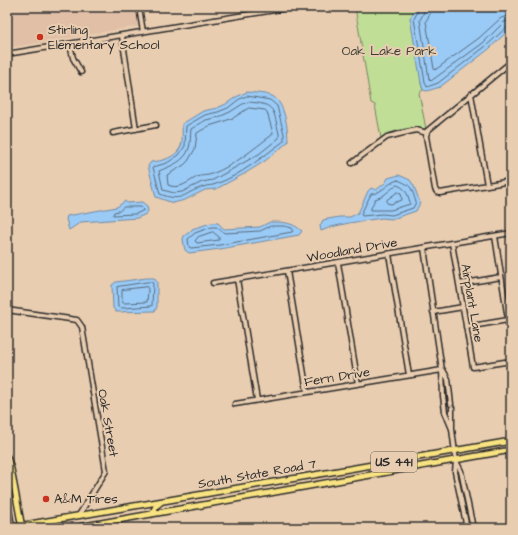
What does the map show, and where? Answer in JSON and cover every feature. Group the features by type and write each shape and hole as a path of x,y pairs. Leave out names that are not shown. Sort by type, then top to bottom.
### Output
{"main road":[{"name":"South State Road 7","path":"10,528 511,441"},
{"name":"South State Road 7","path":"73,528 511,450"},
{"path":"7,457 22,527"},
{"path":"332,482 339,476 340,471"},
{"path":"246,497 244,493 251,486"},
{"path":"152,514 156,506 162,501"},
{"path":"7,502 10,528"}],"street":[{"path":"139,7 144,32"},
{"path":"7,54 293,7"},
{"path":"122,36 136,129"},
{"path":"70,44 73,58 81,72"},
{"path":"427,132 511,62"},
{"path":"471,94 487,185"},
{"path":"113,133 156,125"},
{"path":"352,163 387,137 416,130 427,132"},
{"path":"427,132 435,189 437,192 440,193 511,181"},
{"name":"Woodland Drive","path":"212,283 511,233"},
{"path":"494,236 511,339"},
{"name":"Airplant Lane","path":"452,243 473,367 511,361"},
{"path":"424,248 442,370 443,400 445,412 452,429"},
{"path":"389,254 409,375"},
{"path":"338,263 358,384"},
{"path":"288,271 307,392"},
{"path":"459,284 501,277"},
{"path":"236,279 257,400"},
{"path":"433,312 463,307"},
{"name":"Oak Street","path":"7,310 76,320 82,327 106,471 79,515"},
{"path":"466,327 508,320"},
{"path":"442,370 448,379 454,452 456,461 461,471 473,528"},
{"name":"Fern Drive","path":"235,404 442,370"},
{"path":"443,400 451,404"},
{"path":"456,461 455,472 467,528"}],"shaded area":[{"name":"Stirling Elementary School","path":"7,7 135,7 139,26 7,48"}],"green space":[{"name":"Oak Lake Park","path":"355,7 423,7 417,8 421,83 423,90 419,93 426,129 402,129 381,138 375,105 371,103"}],"water":[{"path":"423,7 511,7 511,28 489,49 440,87 427,91 423,90 421,83 410,18 415,10"},
{"path":"247,92 266,94 276,99 285,116 288,142 265,161 216,189 205,190 185,200 173,203 156,197 148,166 151,162 168,158 179,150 182,141 182,124 203,111 217,108"},
{"path":"399,175 410,180 414,186 420,203 416,211 392,219 382,218 349,223 321,231 320,226 323,220 339,217 350,217 358,213 368,191 371,188 376,190 385,183 388,178"},
{"path":"125,201 127,203 142,202 147,206 148,211 146,214 137,218 81,222 69,230 66,219 67,216 117,207"},
{"path":"270,222 287,223 302,231 299,235 220,249 189,253 185,250 183,239 184,236 192,229 211,223 218,223 224,229 260,227"},
{"path":"154,278 157,282 157,307 155,311 116,312 113,308 112,285 116,282"}],"place":[{"name":"Stirling Elementary School","path":"40,37"},
{"name":"A&M Tires","path":"46,499"}]}
